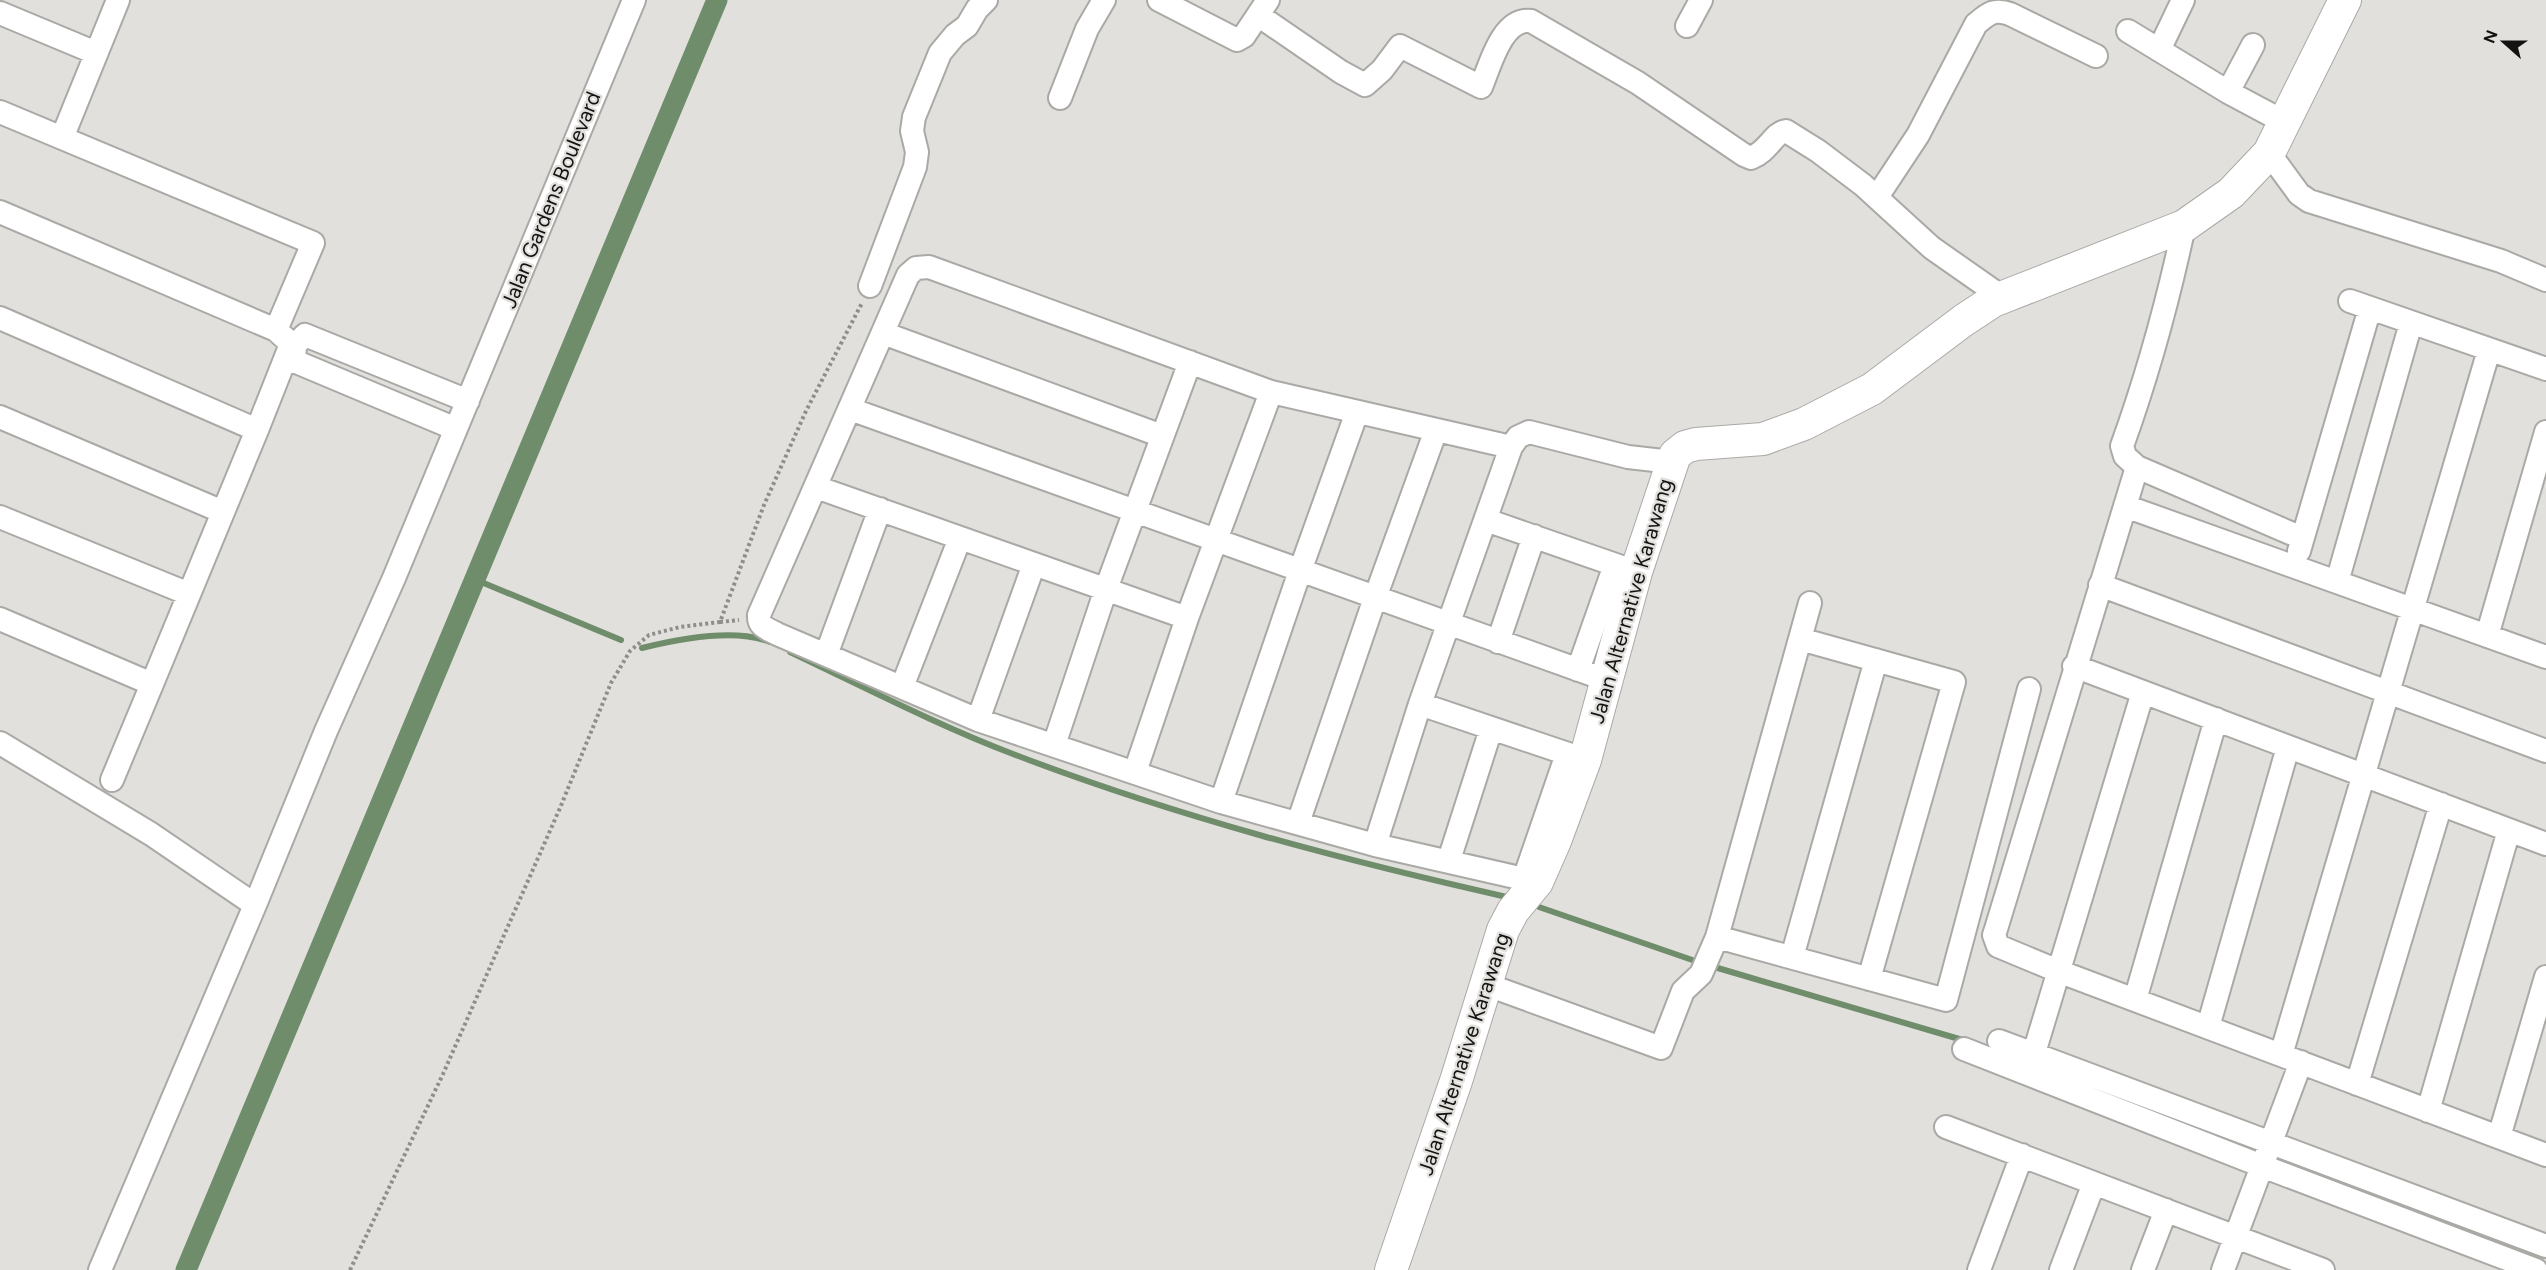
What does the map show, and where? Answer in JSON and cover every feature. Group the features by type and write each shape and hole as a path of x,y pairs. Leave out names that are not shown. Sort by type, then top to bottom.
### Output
{"street":[{"path":"62,138 118,0"},
{"name":"Jalan Gardens Boulevard","path":"100,1270 255,905 326,731 468,401 634,0"},
{"path":"870,286 915,167 917,152 912,131 914,117 939,53 955,35 967,26 977,9 986,0"},
{"path":"1060,98 1087,29 1104,0"},
{"path":"1159,0 1237,40 1244,36 1263,7 1341,72 1365,85 1382,70 1400,45 1481,87 1506,33 1514,24 1522,20 1531,21 1648,89 1744,155 1751,158 1760,154 1767,149 1776,134 1786,131 1818,151 1877,197 1932,248 2002,297"},
{"path":"1687,26 1701,0"},
{"path":"2158,50 2183,0"},
{"name":"Jalan Alternative Karawang","path":"1391,1270 1456,1081 1485,984 1507,921 1537,882 1556,841 1576,757 1607,680 1625,569 1678,452 1685,447 1763,440 1804,424 1872,389 1964,320 2002,297 2184,226 2231,193 2269,153 2286,123 2345,0"},
{"path":"1877,197 1918,135 1976,24 1987,14 2004,11 2096,56"},
{"path":"0,13 96,53"},
{"path":"2128,31 2228,92 2286,123"},
{"path":"2228,92 2253,45"},
{"path":"0,112 313,243 287,340 257,430 112,780"},
{"path":"2269,153 2299,194 2309,201 2501,261 2546,280"},
{"path":"0,212 287,340 305,335 468,401"},
{"path":"2184,226 2164,317 2122,446 2125,456 2137,467 2302,538"},
{"path":"2501,261 2546,264"},
{"path":"1420,704 1576,757 1524,879 1449,860 1375,845 1221,801 978,720 777,634 762,627 758,619 908,275 916,268 929,267 1270,392 1511,447"},
{"path":"2294,567 2360,304 2546,369"},
{"path":"2337,582 2411,323"},
{"path":"3,327 257,430"},
{"path":"883,333 1162,436"},
{"path":"287,340 294,361 456,429"},
{"path":"2223,1270 2271,1142 2364,775 2489,350"},
{"path":"1054,745 1106,589 1190,362"},
{"path":"1135,772 1187,618 1270,392"},
{"path":"850,409 1607,680"},
{"path":"1221,801 1357,412"},
{"path":"0,417 223,512"},
{"path":"1298,823 1375,598 1436,430"},
{"path":"1375,845 1448,624 1511,447 1518,437 1529,432 1628,457 1672,462"},
{"path":"2487,636 2546,432"},
{"path":"2137,467 2074,666 1995,935 1998,946 2058,971 2546,1155"},
{"path":"816,487 1187,618"},
{"path":"2125,506 2546,657"},
{"path":"826,655 880,509"},
{"path":"0,517 189,594"},
{"path":"1486,520 1625,569 1578,670"},
{"path":"1498,642 1534,537"},
{"path":"902,687 960,538"},
{"path":"978,720 1034,564"},
{"path":"2100,585 2546,752"},
{"path":"1485,984 1661,1048 1683,991 1704,966 1717,937 1810,603"},
{"path":"0,619 152,684"},
{"path":"1800,639 1954,682 1869,979"},
{"path":"1792,957 1876,660"},
{"path":"2074,666 2546,844"},
{"path":"1717,937 1946,1000 2029,689"},
{"path":"2034,1053 2143,692"},
{"path":"2135,1000 2216,719"},
{"path":"1449,860 1491,729"},
{"path":"0,743 151,834 255,905"},
{"path":"2208,1027 2288,747"},
{"path":"2358,1084 2441,804"},
{"path":"2427,1111 2509,830"},
{"path":"2499,1137 2546,977"},
{"path":"1999,1041 2546,1246"},
{"path":"1964,1049 1972,1050 2262,1166 2536,1270"},
{"path":"1946,1127 2313,1268"},
{"path":"1979,1270 2022,1155"},
{"path":"2061,1270 2094,1183"},
{"path":"2143,1270 2166,1210"}],"path":[{"path":"350,1270 443,1074 560,808 611,683 630,651 649,635 680,627 720,622 764,505 806,411 870,286"}],"waterway":[{"path":"186,1270 717,0"},
{"path":"474,579 621,640"},
{"path":"642,648 689,638 724,635 756,638 770,642"},
{"path":"790,652 957,731 1013,754 1135,797 1322,852 1511,898"},
{"path":"1539,907 1701,963"},
{"path":"1711,966 1966,1041"},
{"path":"2211,1134 2249,1149"},
{"path":"2283,1162 2537,1258"}]}
